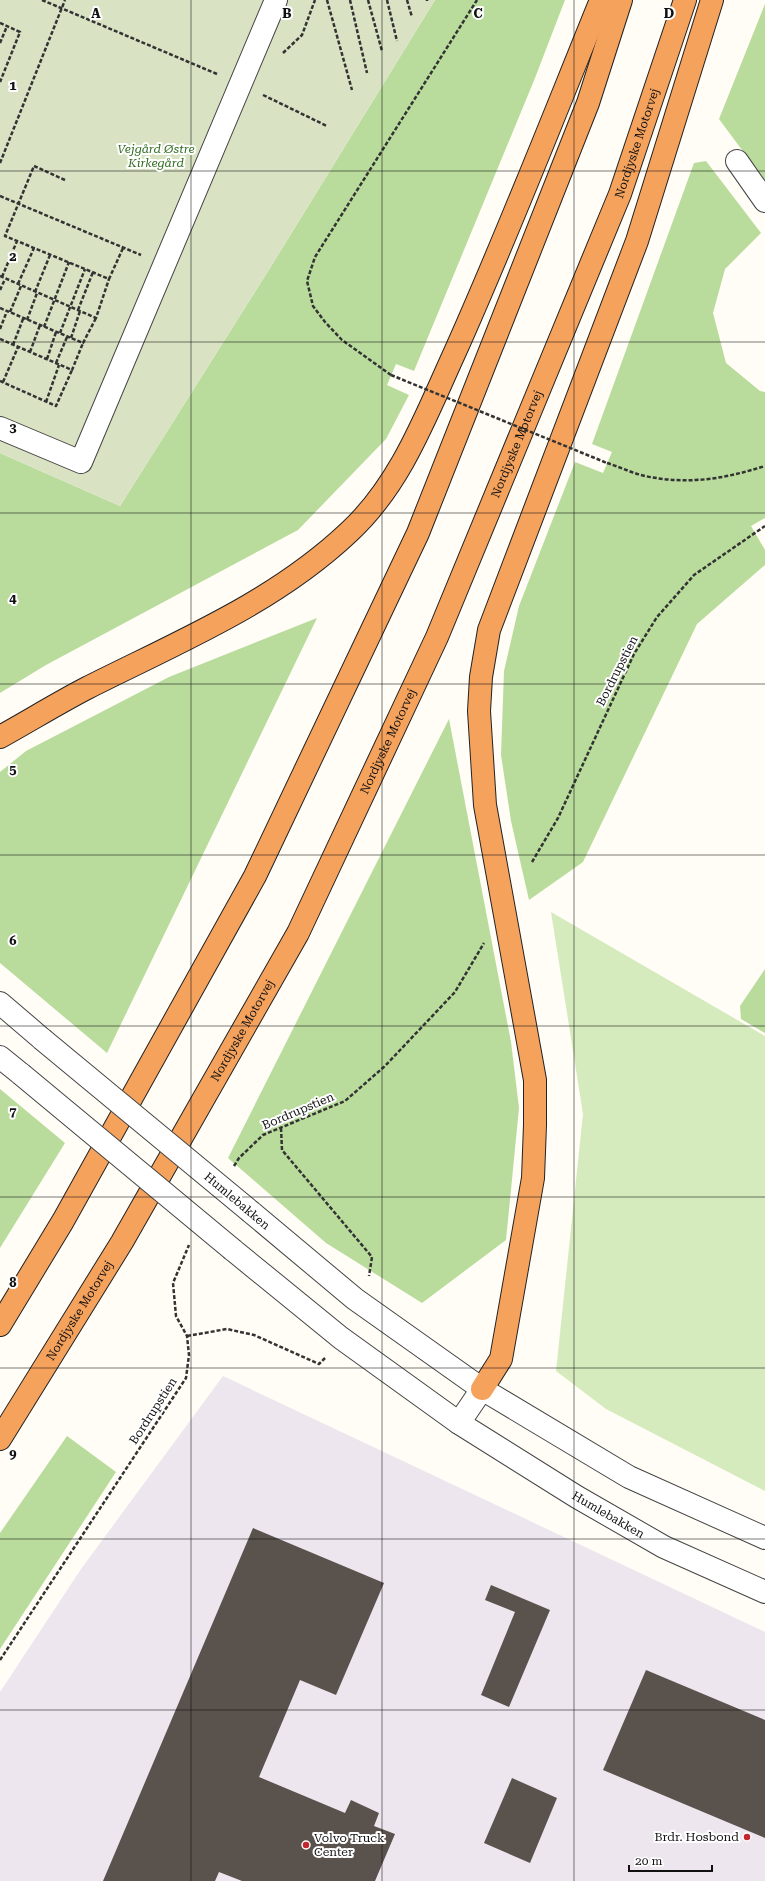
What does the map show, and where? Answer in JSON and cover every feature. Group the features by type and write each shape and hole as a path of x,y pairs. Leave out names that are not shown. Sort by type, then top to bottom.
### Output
{"highway":[{"path":"0,737 85,689 190,638 246,608 280,587 309,566 350,531 364,516 395,476 409,453 422,425 486,283 600,0"},
{"path":"0,1325 63,1221 255,876 418,533 588,102 621,0"},
{"name":"Nordjyske Motorvej","path":"0,1439 122,1242 298,933 437,637 620,194 685,0"},
{"path":"482,1389 501,1359 533,1178 535,1080 485,805 479,711 481,677 489,630 637,241 712,0"}],"street":[{"path":"0,428 81,462 276,0"},
{"path":"737,161 765,201"},
{"name":"Humlebakken","path":"0,1003 355,1299 482,1389 629,1477 765,1538"},
{"name":"Humlebakken","path":"0,1057 341,1338 459,1423 577,1497 664,1547 765,1592"},
{"path":"459,1423 482,1389"}],"path":[{"path":"42,0 240,84 327,126"},
{"path":"0,163 65,0"},
{"path":"255,49 279,55 302,35 315,0"},
{"path":"327,0 352,90"},
{"path":"350,0 367,73"},
{"path":"368,0 382,51"},
{"path":"387,0 396,41"},
{"path":"407,0 412,17"},
{"path":"477,0 315,257 307,281 313,306 325,322 342,340 391,375 607,463 644,476 681,481 710,480 765,466"},
{"path":"0,23 20,32 0,82"},
{"path":"0,43 7,26"},
{"path":"65,180 34,166 5,236 110,279"},
{"path":"0,196 164,265"},
{"path":"0,290 2,277 18,241"},
{"path":"0,329 20,285 34,248"},
{"path":"18,347 1,381 56,406 83,343 96,318 123,248"},
{"path":"28,320 50,255"},
{"path":"30,352 68,262"},
{"path":"60,333 85,269"},
{"path":"71,338 93,272"},
{"path":"2,277 96,318"},
{"path":"0,308 83,343"},
{"path":"13,345 23,319"},
{"path":"47,359 56,332"},
{"path":"46,402 67,337"},
{"path":"0,344 1,339 72,370"},
{"name":"Bordrupstien","path":"532,862 558,818 634,654 657,617 694,575 765,526"},
{"name":"Bordrupstien","path":"232,1171 239,1158 263,1135 344,1101 385,1066 455,992 484,941"},
{"path":"281,1128 282,1150 372,1257 368,1278 355,1299"},
{"name":"Bordrupstien","path":"0,1660 186,1378 189,1355 187,1336 176,1316 173,1283 184,1253 192,1239"},
{"path":"187,1336 227,1329 254,1335 319,1364 341,1338"}],"shaded area":[{"path":"223,1376 765,1632 765,1881 0,1881 0,1692 81,1569"}],"green space":[{"name":"Vejgård Østre Kirkegård","path":"0,0 435,0 270,268 120,506 0,453"},
{"path":"435,0 565,0 535,78 414,371 396,364 387,385 409,395 386,439 298,530 46,665 0,693 0,453 120,506 270,268"},
{"path":"765,4 765,181 719,119"},
{"path":"706,161 761,233 725,269 713,313 726,363 760,391 765,392 765,518 751,526 765,550 765,565 697,624 583,862 529,900 511,821 501,755 504,671 519,606 575,462 603,473 612,452 592,444 694,163"},
{"path":"317,618 107,1053 0,963 0,772 26,751 169,677"},
{"path":"449,719 511,1042 519,1108 506,1240 422,1303 326,1243 228,1158"},
{"path":"551,912 765,1036 765,1491 606,1409 556,1371 583,1114"},
{"path":"765,969 765,1033 741,1019 740,1006"},
{"path":"0,1089 65,1143 0,1248"},
{"path":"67,1436 116,1472 0,1649 0,1533"}],"building":[{"path":"253,1528 384,1583 336,1695 300,1680 259,1777 345,1813 351,1800 379,1813 374,1826 395,1834 375,1881 242,1881 219,1872 215,1881 103,1881"},
{"path":"491,1585 550,1610 509,1707 481,1695 515,1612 485,1600"},
{"path":"646,1670 765,1720 765,1838 603,1770"},
{"path":"512,1778 557,1798 530,1863 484,1843"}],"place":[{"name":"Brdr. Hosbond","path":"747,1837"},
{"name":"Volvo Truck Center","path":"306,1845"}]}
